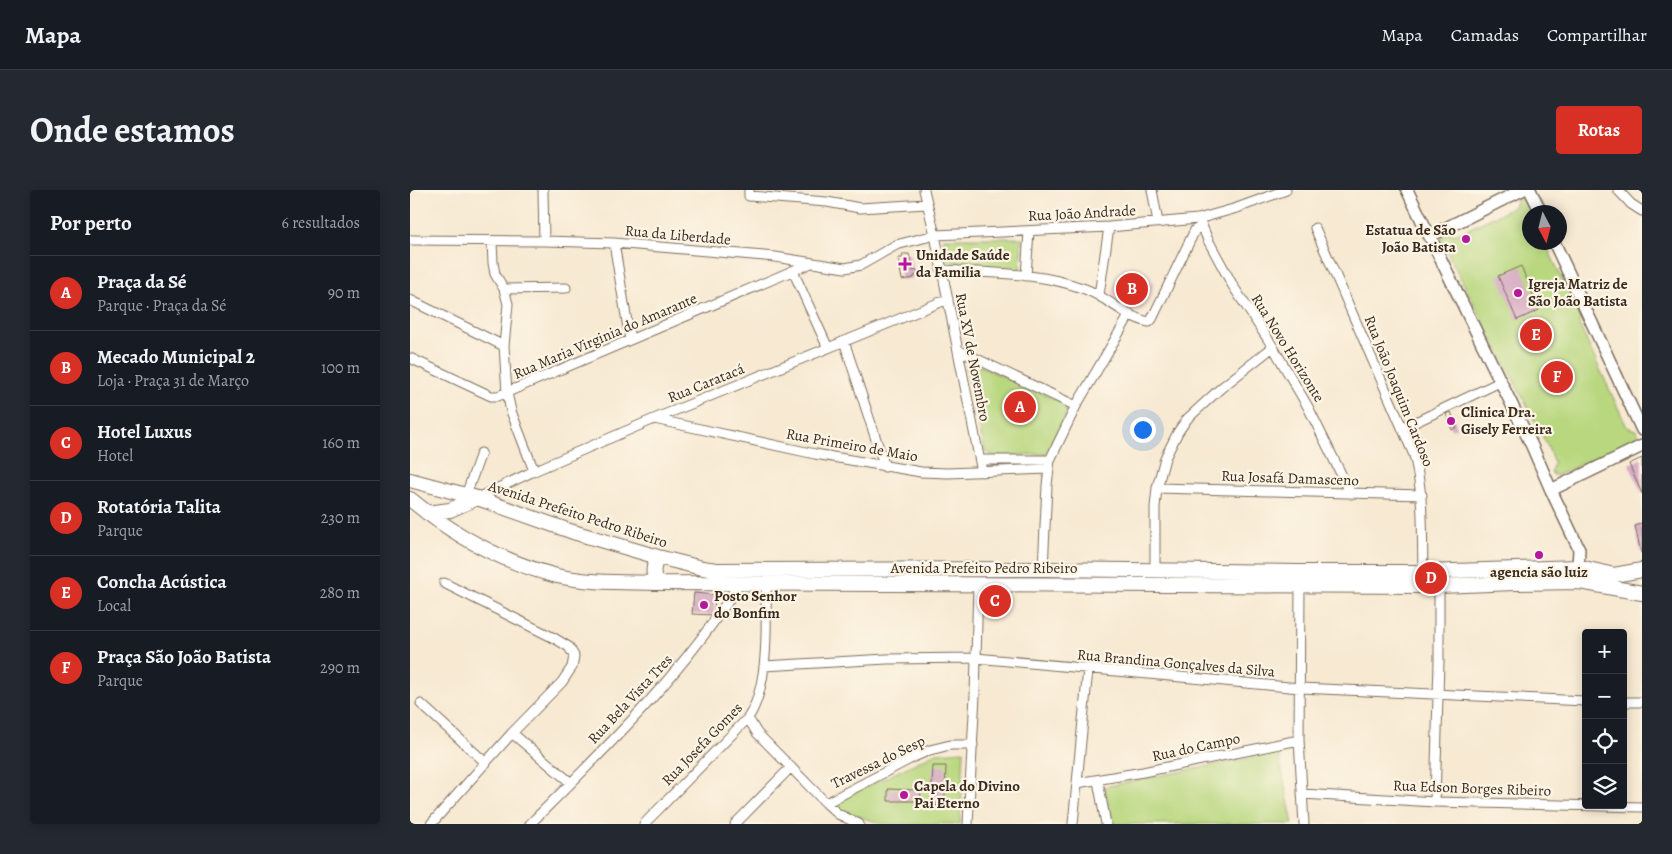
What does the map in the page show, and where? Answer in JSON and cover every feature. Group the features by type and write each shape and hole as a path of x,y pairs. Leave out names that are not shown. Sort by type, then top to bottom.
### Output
{"main road":[{"name":"Avenida Prefeito Pedro Ribeiro","path":"410,480 471,497 573,532 658,558 766,583 1155,585 1439,571 1579,567 1620,575 1642,570"},
{"path":"427,485 416,494 418,506 450,510 471,497"},
{"name":"Avenida Prefeito Pedro Ribeiro","path":"418,506 445,526 474,543 508,559 559,576 597,581 656,583 739,577 978,569 1155,570 1423,586 1579,582 1642,593"},
{"path":"656,583 654,567 658,558"},
{"path":"1579,567 1572,572 1573,577 1579,582"},
{"path":"978,569 978,585"},
{"path":"1044,569 1044,585"},
{"path":"1155,570 1155,585"},
{"path":"1439,571 1439,586"},
{"path":"1423,572 1423,586"}],"street":[{"path":"543,190 544,241"},
{"path":"749,190 749,196 827,202 860,208 927,204"},
{"name":"Rua XV de Novembro","path":"924,190 935,235 982,472"},
{"path":"1152,190 1158,222"},
{"name":"Rua João Andrade","path":"935,235 1110,227 1158,222 1200,222 1267,193 1286,190"},
{"path":"1408,190 1502,381 1579,549 1579,567"},
{"path":"1430,236 1522,190"},
{"path":"1530,190 1538,205"},
{"path":"1618,190 1631,204 1642,211"},
{"path":"941,270 1026,276 1070,284 1098,295 1146,322 1151,322 1200,222"},
{"name":"Rua Novo Horizonte","path":"1200,222 1233,286 1273,347 1312,414 1351,494"},
{"path":"1098,295 1110,227"},
{"name":"Rua João Joaquim Cardoso","path":"1315,228 1414,455 1420,477 1422,495 1423,572"},
{"path":"1026,276 1028,230"},
{"name":"Rua da Liberdade","path":"410,240 614,243 775,257 845,268 861,265 896,245 935,235"},
{"path":"492,240 495,274 504,289 508,304 504,346 507,393 511,411 534,471"},
{"path":"614,243 630,340"},
{"path":"1558,250 1642,430"},
{"name":"Rua Maria Virginia do Amarante","path":"410,358 491,396 498,396 812,263"},
{"path":"793,271 828,348"},
{"path":"504,289 566,288"},
{"name":"Rua Caratacá","path":"471,497 654,419 948,299"},
{"path":"410,300 504,346"},
{"path":"1044,569 1049,465 1076,406 1130,314"},
{"path":"844,341 886,467"},
{"path":"1155,570 1155,506 1157,488 1165,458 1178,432 1187,419 1221,388 1273,347"},
{"path":"958,350 1076,406"},
{"path":"1403,428 1502,381"},
{"name":"Rua Primeiro de Maio","path":"654,419 815,454 921,472 982,472 1049,465"},
{"path":"1551,490 1642,446"},
{"path":"471,497 481,453"},
{"path":"980,460 1049,465"},
{"name":"Rua Josafá Damasceno","path":"1157,488 1422,495"},
{"name":"Rua Bela Vista Tres","path":"530,824 642,709 684,662 708,631 739,577"},
{"path":"1300,579 1299,740 1304,824"},
{"path":"431,824 512,733 562,682 572,667 574,656 569,646 444,583"},
{"name":"Rua Josefa Gomes","path":"644,824 748,718 755,707 759,696 764,666 766,583"},
{"path":"968,824 978,585"},
{"path":"1435,802 1439,586"},
{"name":"Rua Brandina Gonçalves da Silva","path":"764,666 887,659 976,658 1300,688 1582,701"},
{"path":"1073,824 1088,668"},
{"path":"1627,702 1642,702"},
{"path":"421,704 486,763"},
{"path":"748,718 756,733 845,822 859,824"},
{"path":"512,733 571,783"},
{"name":"Rua do Campo","path":"1077,783 1098,781 1299,740"},
{"name":"Travessa do Sesp","path":"826,803 930,750 950,745 972,745"},
{"path":"734,824 791,767"},
{"path":"1098,781 1106,824"},
{"name":"Rua Edson Borges Ribeiro","path":"1302,794 1435,802 1642,807"}],"shaded area":[{"path":"1124,267 1155,283 1141,311 1110,294"}],"green space":[{"path":"1525,199 1528,205 1522,205 1522,250 1548,250 1581,315 1580,327 1627,427 1636,430 1638,434 1634,441 1558,475 1553,475 1551,471 1554,463 1548,447 1441,240 1443,235 1449,232 1456,235 1514,207 1516,200"},
{"path":"943,238 1022,238 1020,271 944,261"},
{"path":"969,363 973,363 1064,403 1067,412 1046,454 994,456 985,452 966,366"},
{"path":"964,751 960,824 882,824 840,810 838,801 936,753"},
{"path":"1278,752 1293,824 1113,824 1104,787"}],"building":[{"name":"Unidade Saúde da Familia","path":"902,254 909,254 913,271 917,270 918,275 914,276 914,278 902,280 898,258 903,258"},
{"name":"Igreja Matriz de São João Batista","path":"1521,266 1539,310 1517,320 1498,276"},
{"path":"1537,324 1549,328 1546,333 1550,336 1543,343 1529,347 1529,342 1522,341 1526,329 1530,331 1536,328"},
{"name":"Clinica Dra. Gisely Ferreira","path":"1451,412 1457,427 1452,430 1446,414"},
{"path":"1642,458 1642,494 1629,464"},
{"path":"1642,523 1642,553 1641,553 1635,526"},
{"path":"986,592 1004,593 1004,610 986,609"},
{"name":"Posto Senhor do Bonfim","path":"694,593 715,595 714,615 692,614"},
{"path":"933,766 946,766 945,798 948,798 947,803 944,802 944,806 931,805"},
{"name":"Capela do Divino Pai Eterno","path":"915,787 921,788 920,804 916,804 916,801 888,801 888,789 915,790"}],"place":[{"name":"Estatua de São João Batista","path":"1466,239"},
{"name":"Unidade Saúde da Familia","path":"905,264"},
{"name":"Mecado Municipal 2","path":"1132,289"},
{"name":"Igreja Matriz de São João Batista","path":"1518,293"},
{"name":"Concha Acústica","path":"1536,335"},
{"name":"Praça São João Batista","path":"1557,377"},
{"name":"Praça da Sé","path":"1020,407"},
{"name":"Clinica Dra. Gisely Ferreira","path":"1451,421"},
{"name":"agencia são luiz","path":"1539,555"},
{"name":"Rotatória Talita","path":"1431,578"},
{"name":"Hotel Luxus","path":"995,601"},
{"name":"Posto Senhor do Bonfim","path":"704,605"},
{"name":"Capela do Divino Pai Eterno","path":"904,795"}]}
